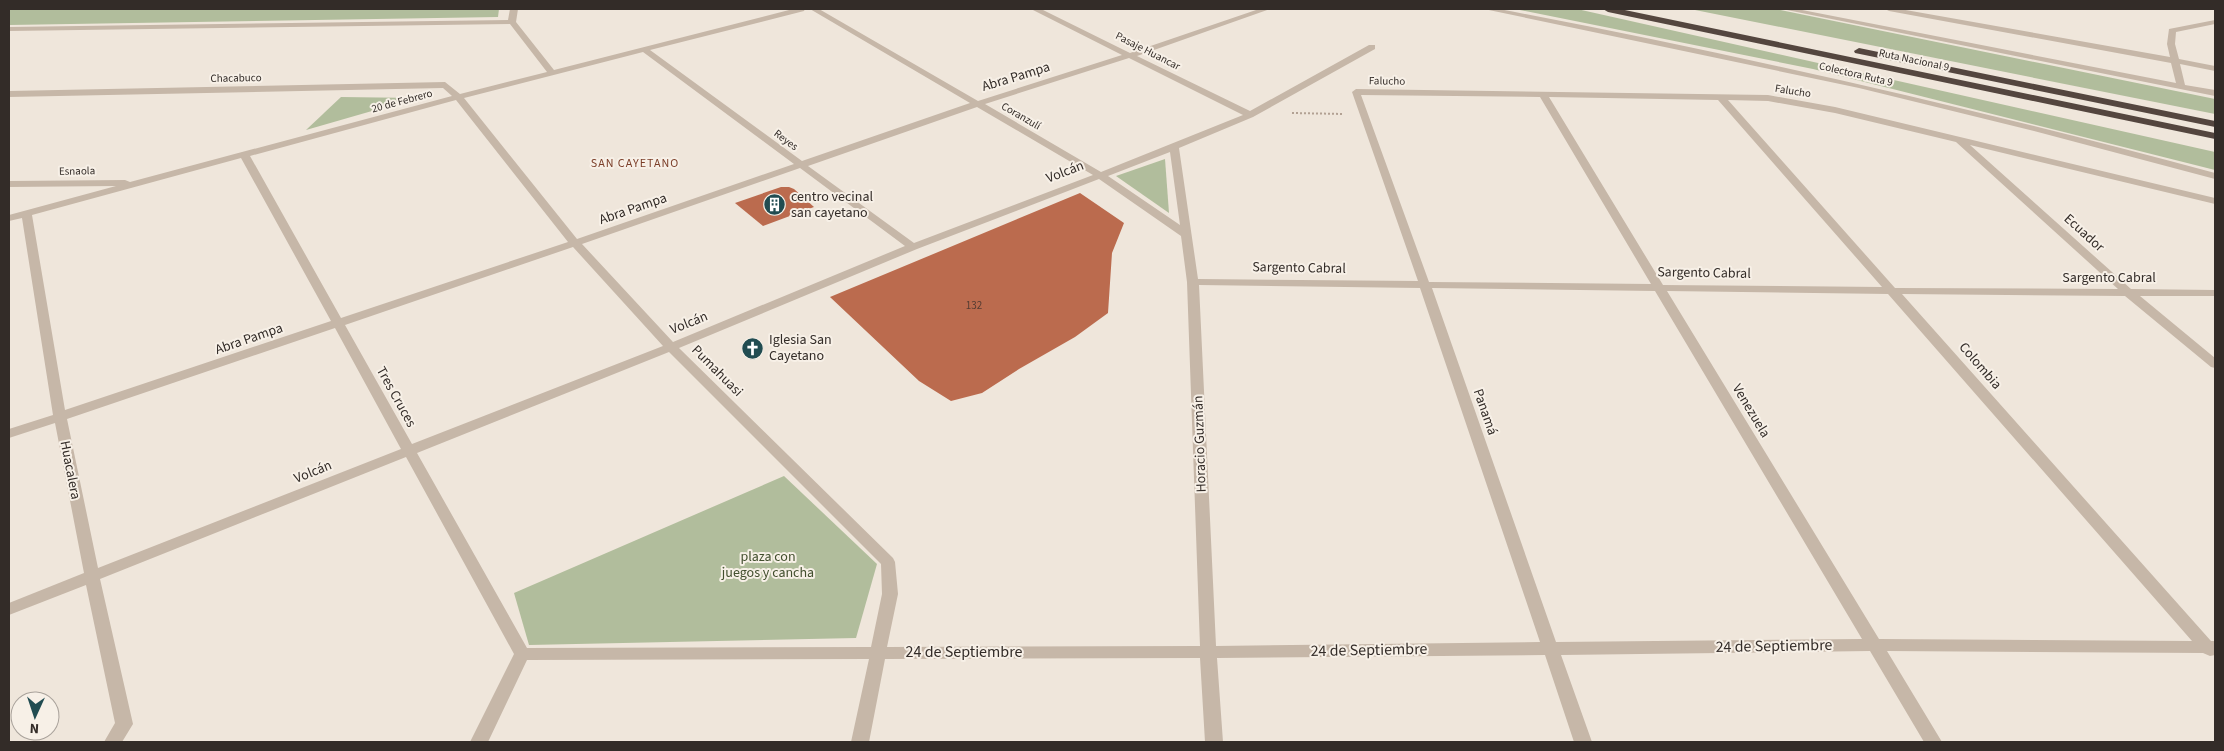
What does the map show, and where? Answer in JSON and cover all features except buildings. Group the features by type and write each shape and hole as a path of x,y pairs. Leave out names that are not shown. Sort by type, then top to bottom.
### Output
{"highway":[{"name":"Ruta Nacional 9","path":"1608,9 2215,136"},
{"name":"Ruta Nacional 9","path":"1654,9 2215,124"},
{"path":"1965,72 2046,84 2215,118"},
{"path":"1995,90 2090,115 2215,142"}],"street":[{"path":"514,9 512,22 552,73"},
{"name":"20 de Febrero","path":"9,218 145,183 458,97 801,9"},
{"name":"Coranzulí","path":"814,9 1100,175 1187,235"},
{"name":"Pasaje Huancar","path":"1036,9 1250,115"},
{"name":"Abra Pampa","path":"9,434 575,243 977,104 1131,55 1266,9"},
{"name":"Colectora Ruta 9","path":"1488,9 1740,59 1844,82 2002,120 2215,176"},
{"path":"1786,9 2215,93"},
{"path":"1889,9 2215,68"},
{"path":"9,29 512,22"},
{"path":"2181,85 2171,44 2172,31 2215,22"},
{"name":"Volcán","path":"9,609 671,347 913,247 1174,147 1250,115 1372,47"},
{"name":"Reyes","path":"645,50 913,247"},
{"name":"Chacabuco","path":"9,94 445,85 458,97"},
{"name":"Falucho","path":"1356,92 1768,98 1804,104 2215,201"},
{"name":"Panamá","path":"1356,92 1584,742"},
{"name":"Venezuela","path":"1543,95 1933,742"},
{"name":"Pumahuasi","path":"458,97 575,243 671,347 888,562 890,594 860,742"},
{"name":"Colombia","path":"1721,98 2213,650"},
{"name":"Ecuador","path":"1959,140 2129,293 2215,364"},
{"name":"Horacio Guzmán","path":"1174,147 1193,282 1208,652 1214,742"},
{"name":"Tres Cruces","path":"245,156 522,654"},
{"name":"Esnaola","path":"9,184 145,183"},
{"name":"Huacalera","path":"27,214 60,417 124,724 113,742"},
{"name":"Sargento Cabral","path":"1193,282 2215,293"},
{"name":"24 de Septiembre","path":"522,654 1208,652 1873,645 2213,650"},
{"path":"478,742 522,654"}],"path":[{"path":"1292,113 1364,114"}],"green space":[{"path":"9,9 499,9 498,17 9,25"},
{"path":"1515,9 1577,9 2215,152 2215,170 1813,69"},
{"path":"1690,9 1775,9 2215,99 2215,114"},
{"path":"341,97 417,98 306,130"},
{"path":"1165,159 1169,213 1116,176"},
{"name":"plaza con juegos y cancha","path":"784,476 877,564 856,638 529,645 514,593"}],"place":[{"name":"centro vecinal san cayetano","path":"775,205"},
{"name":"Iglesia San Cayetano","path":"753,348"}],"district":[{"name":"SAN CAYETANO","path":"635,163"}]}
